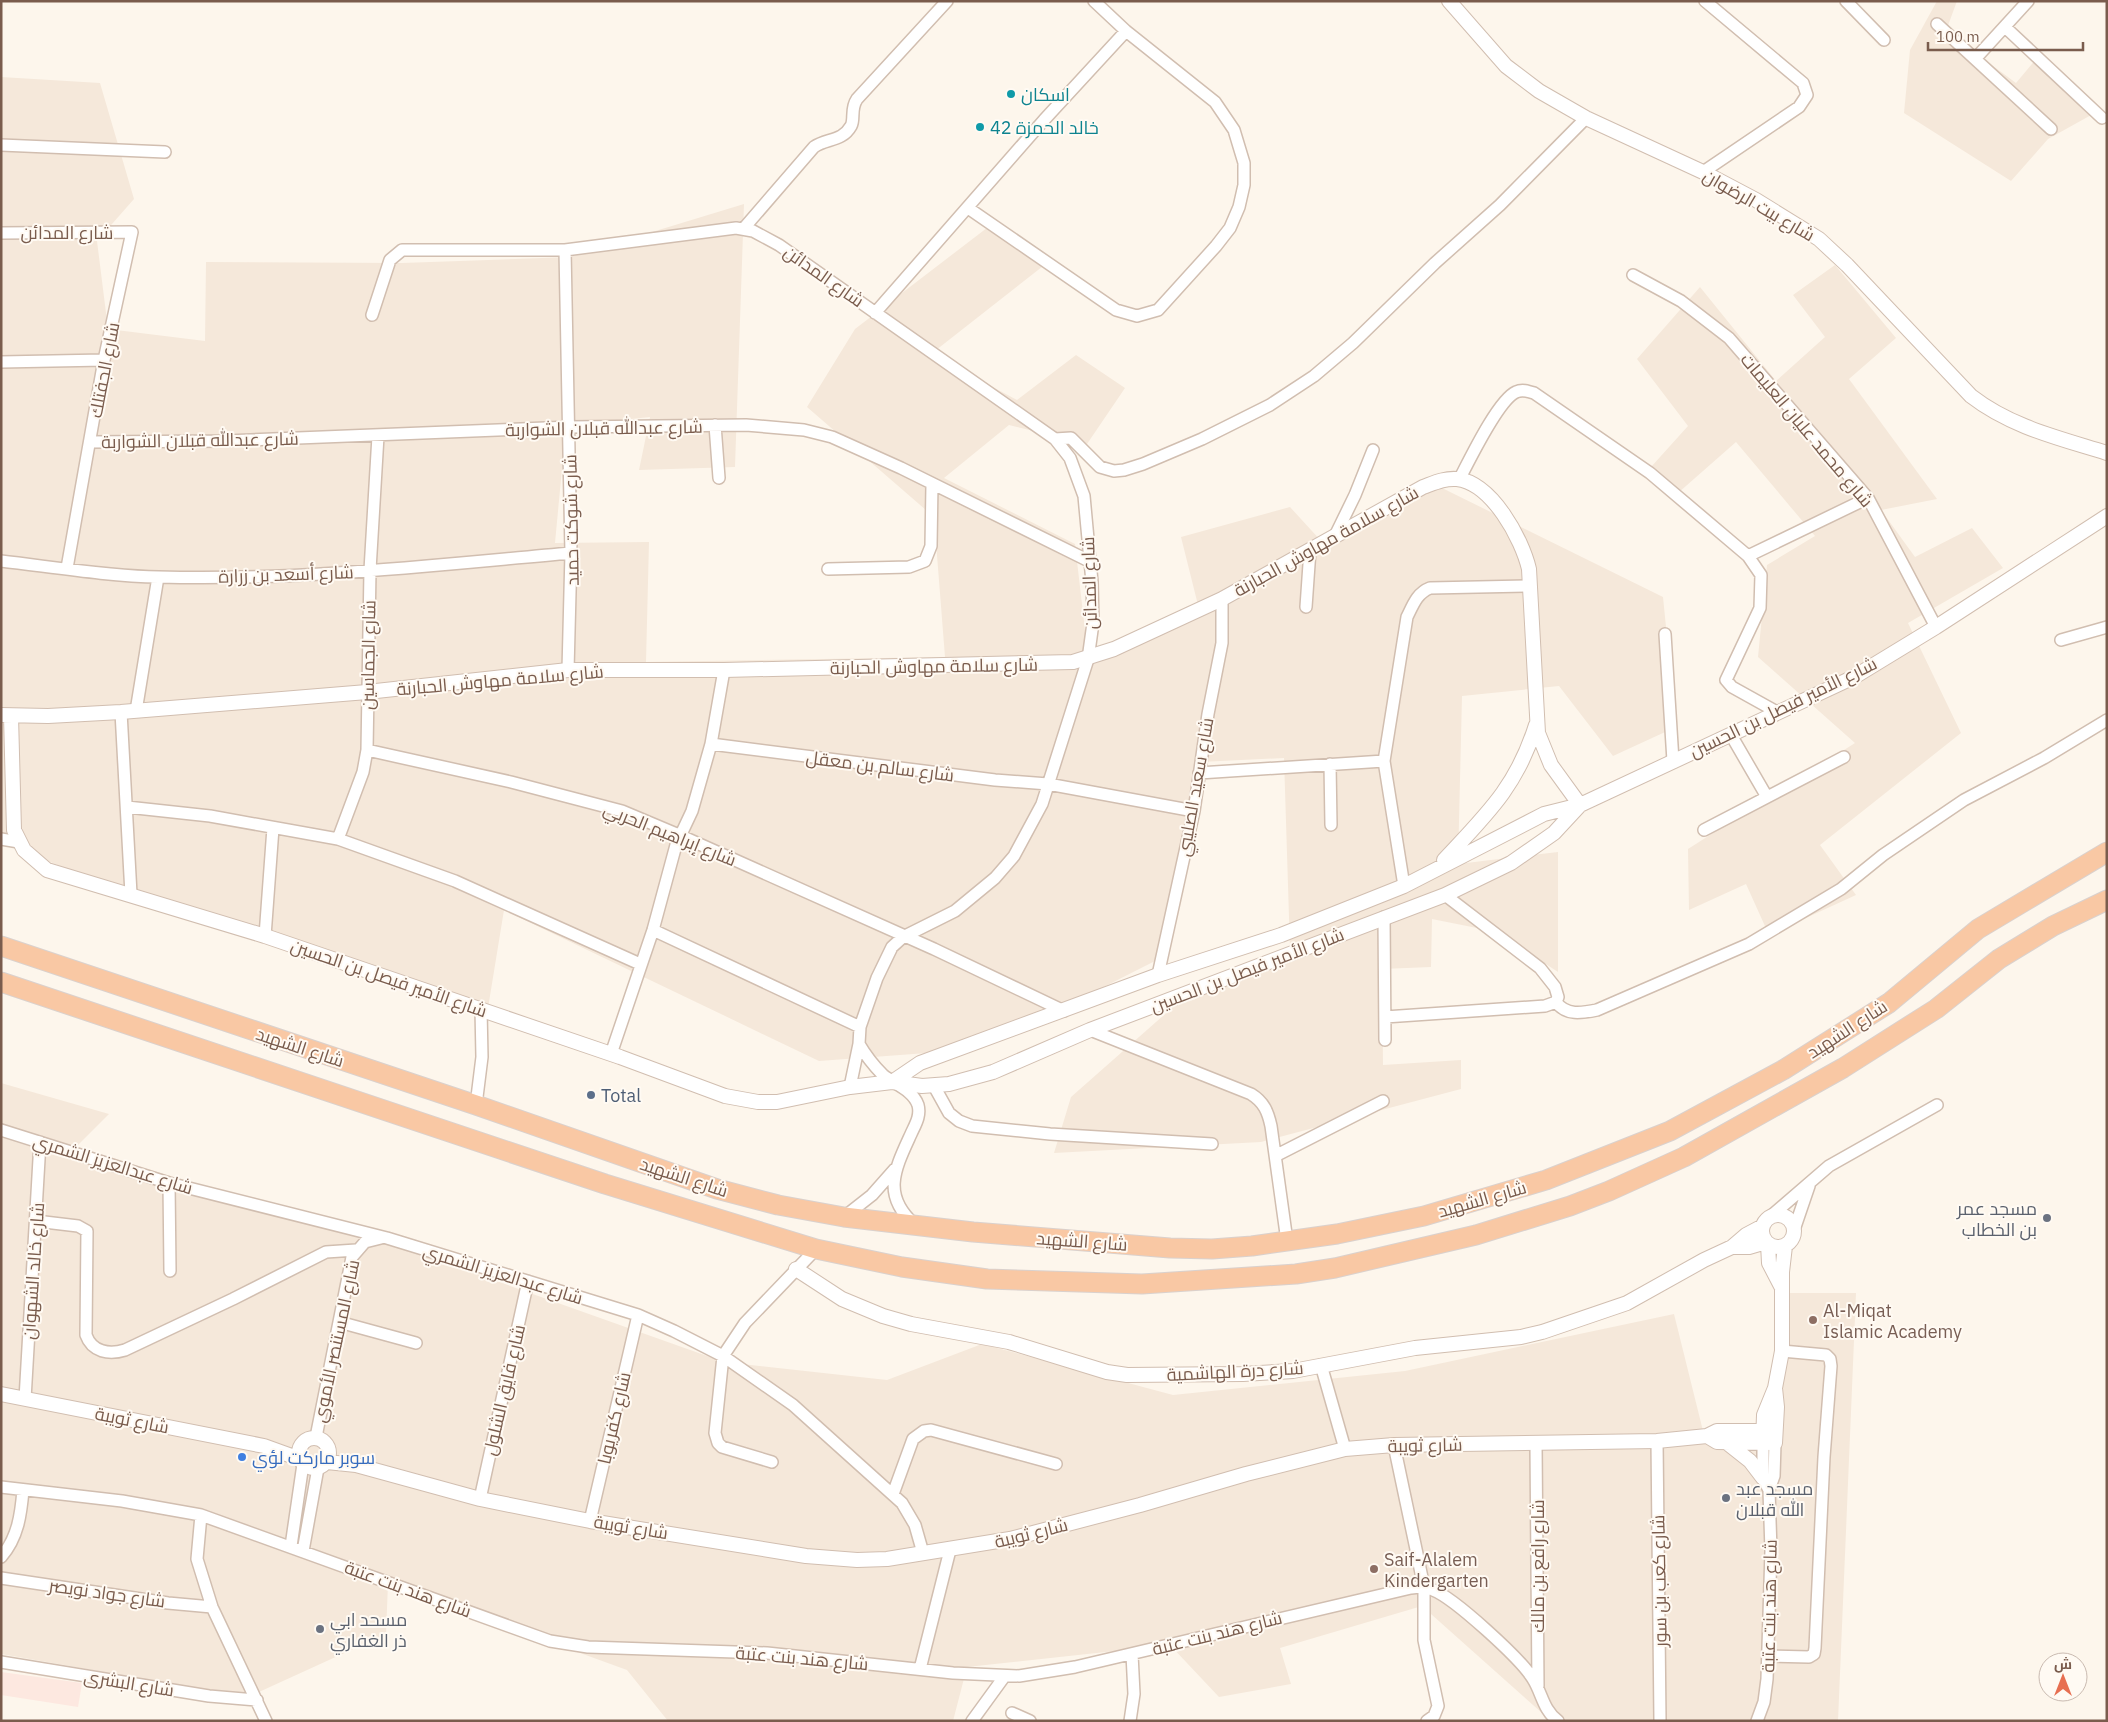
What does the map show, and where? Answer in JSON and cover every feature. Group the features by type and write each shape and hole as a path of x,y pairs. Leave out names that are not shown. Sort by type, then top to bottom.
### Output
{"highway":[{"name":"شارع الشهيد","path":"1,946 476,1105 717,1189 778,1205 844,1217 1002,1235 1170,1248 1212,1249 1287,1241 1380,1226 1503,1194 1588,1165 1670,1131 1784,1070 1881,1008 1978,928 2107,852"},
{"name":"شارع الشهيد","path":"1,982 614,1187 816,1249 902,1268 968,1277 1025,1282 1142,1284 1296,1274 1335,1268 1429,1247 1570,1206 1684,1157 1873,1050 1936,1009 2000,959 2053,926 2107,900"},
{"path":"2053,926 2107,915"}],"street":[{"path":"744,228 814,147 820,142 839,139 850,127 852,108 857,99 947,1"},
{"path":"968,208 1116,310 1130,316 1144,316 1158,310 1230,228 1242,196 1244,162 1234,130 1214,102 1126,31 1094,1"},
{"name":"شارع بيت الرضوان","path":"1449,1 1506,66 1546,96 1586,118 1703,172 1756,200 1819,239 1847,265 1971,396 1986,408 2013,422 2107,453"},
{"path":"1703,172 1799,106 1807,95 1803,83 1705,1"},
{"path":"1846,1 1884,40"},
{"path":"1975,59 2028,1"},
{"path":"1937,24 2051,129"},
{"path":"2005,27 2102,118"},
{"path":"875,312 1044,120 1126,31"},
{"path":"1055,439 1066,437 1074,440 1100,466 1114,471 1124,470 1202,439 1270,405 1314,376 1353,343 1435,263 1500,205 1586,118"},
{"path":"1,145 166,152"},
{"name":"شارع المدائن","path":"372,316 390,260 402,250 565,250 718,229 744,228 771,239 1055,439 1070,458 1084,496 1093,602 1088,659 1038,813 1014,856 1005,868 955,911 903,937"},
{"name":"شارع المدائن","path":"1,233 132,232"},
{"name":"شارع الجفتلك","path":"67,568 104,360 132,232"},
{"name":"شارع شوكت حميد","path":"565,250 571,553 568,670"},
{"name":"شارع محمد عليان العليمات","path":"1633,275 1681,301 1729,338 1868,498 1936,627"},
{"path":"1,362 104,360"},
{"path":"1580,805 1546,755 1537,722 1530,586 1526,556 1510,522 1484,494 1459,480 1490,424 1508,399 1517,391 1524,390 1534,393 1650,472 1748,556 1761,575 1760,608 1726,680 1732,687 1777,712"},
{"path":"715,425 719,478"},
{"name":"شارع عبدالله قبلان الشواربة","path":"90,442 226,441 570,427 773,426 804,430 832,437 1089,561"},
{"name":"شارع الجماسين","path":"338,839 363,772 368,750 367,692 370,570 378,436"},
{"path":"1335,536 1355,495 1373,450"},
{"name":"شارع سلامة مهاوش الحبارنة","path":"6,715 136,711 367,692 568,670 724,670 1059,664 1088,659 1114,649 1222,599 1423,487 1441,480 1459,480"},
{"path":"828,569 909,567 925,561 931,546 932,484"},
{"path":"1748,556 1868,498"},
{"name":"شارع الأمير فيصل بن الحسين","path":"892,1082 920,1063 1158,975 1281,935 1404,886 1437,867 1538,816 1580,805 1731,735 1854,677 1936,627 2107,516"},
{"path":"1306,607 1310,550"},
{"name":"شارع أسعد بن زرارة","path":"1,561 158,578 255,577 370,570 571,553"},
{"path":"136,711 158,578"},
{"path":"1404,886 1384,760 1407,616 1417,598 1423,591 1430,588 1530,586"},
{"name":"شارع سعيد الصليبي","path":"1158,975 1194,810 1222,643 1222,599"},
{"path":"2061,640 2107,627"},
{"path":"1665,634 1672,761"},
{"path":"611,1054 653,930 680,835 692,810 711,744 724,670"},
{"path":"121,712 131,894"},
{"name":"شارع الأمير فيصل بن الحسين","path":"6,715 14,830 19,842 34,860 47,870 265,936 740,1100 777,1102 850,1087 892,1082 934,1086 979,1077 1090,1030 1445,895 1519,858 1554,833 1580,805"},
{"path":"1556,1002 1563,1010 1572,1012 1597,1010 1749,944 1841,889 1883,855 1964,800 2044,758 2107,720"},
{"path":"1437,867 1492,809 1512,782 1527,753 1537,722"},
{"path":"1731,735 1767,797"},
{"name":"شارع سالم بن معقل","path":"711,744 986,779 1048,784 1194,810"},
{"name":"شارع إبراهيم الحربي","path":"368,750 569,796 622,811 680,835 1064,1011"},
{"path":"1704,830 1844,757"},
{"path":"1199,772 1384,760"},
{"path":"1330,764 1331,825"},
{"path":"127,808 210,816 338,839 455,881 640,964"},
{"path":"265,936 273,828"},
{"path":"1,838 19,842"},
{"path":"1445,895 1540,968 1555,987 1558,997 1556,1002"},
{"path":"1384,917 1385,1040"},
{"path":"653,930 860,1027"},
{"path":"850,1087 859,1044 860,1027 892,946 903,937"},
{"path":"1385,1017 1545,1006 1556,1002"},
{"path":"476,1105 482,1058 481,1009"},
{"path":"1090,1030 1256,1097 1264,1105 1268,1114 1277,1155 1287,1241"},
{"path":"859,1044 877,1069 912,1096 919,1113 896,1168 894,1193 902,1211 915,1225"},
{"path":"934,1086 949,1113 959,1121 972,1126 1050,1134 1212,1144"},
{"path":"1277,1155 1383,1101"},
{"path":"1810,1182 1792,1239 1785,1246 1779,1247 1767,1243 1762,1235 1767,1221 1810,1182 1829,1166 1937,1105"},
{"name":"شارع عبدالعزيز الشمري","path":"1,1130 168,1183 387,1238 638,1315 674,1331 723,1356 793,1405 893,1494 911,1518 923,1553"},
{"name":"شارع خالد الشهوان","path":"25,1399 40,1142"},
{"path":"844,1217 872,1195 896,1168"},
{"path":"168,1183 170,1271"},
{"path":"1767,1221 1784,1216 1791,1222 1794,1230"},
{"path":"36,1221 78,1226 87,1231 86,1335 96,1348 111,1352 125,1350 233,1300 326,1252 356,1250"},
{"name":"شارع درة الهاشمية","path":"796,1269 842,1299 883,1316 911,1324 1009,1342 1107,1372 1127,1375 1243,1374 1293,1370 1415,1348 1521,1337 1542,1332 1627,1303 1704,1260 1732,1247 1767,1221"},
{"name":"شارع المستنصر الأموي","path":"316,1437 349,1266 356,1250 365,1242 376,1238 387,1238"},
{"name":"شارع درة الهاشمية","path":"1732,1247 1767,1243"},
{"name":"شارع هند بنت عتبة","path":"1767,1243 1769,1263 1782,1288"},
{"name":"شارع هند بنت عتبة","path":"1757,1721 1764,1702 1768,1656 1771,1551 1766,1484 1769,1437 1766,1405 1775,1388 1782,1351 1782,1288 1785,1246"},
{"path":"772,1462 722,1447 718,1444 715,1433 723,1356 746,1323 816,1249"},
{"name":"شارع فايق الشلول","path":"480,1499 528,1281"},
{"name":"شارع كفريوبا","path":"590,1521 638,1315"},
{"path":"339,1322 416,1343"},
{"path":"1768,1656 1809,1657 1814,1654 1824,1457 1831,1366 1830,1359 1826,1356 1782,1351"},
{"path":"1321,1365 1345,1449"},
{"name":"شارع ثويبة","path":"1,1394 264,1446 302,1461"},
{"path":"893,1494 913,1439 924,1431 931,1430 1056,1464"},
{"name":"شارع ثويبة","path":"322,1465 356,1465 480,1499 590,1521 831,1559 887,1559 1010,1539 1140,1505 1246,1474 1345,1449 1394,1445 1658,1441 1707,1436 1717,1431 1769,1437"},
{"name":"شارع ثويبة","path":"1707,1436 1713,1441 1726,1442 1769,1437"},
{"path":"291,1546 302,1461 299,1454 302,1444 316,1437 326,1442 329,1447 329,1457 322,1465 303,1550"},
{"name":"شارع كعب بن سور","path":"1658,1441 1660,1721"},
{"path":"1726,1442 1750,1461 1766,1484"},
{"name":"شارع ثويبة","path":"264,1446 302,1444"},
{"name":"شارع رافع بن مالك","path":"1536,1444 1538,1688"},
{"path":"1394,1445 1424,1587 1424,1640 1438,1706 1434,1716 1427,1721"},
{"name":"شارع ثويبة","path":"329,1447 356,1465"},
{"path":"302,1461 312,1468 322,1465"},
{"name":"شارع هند بنت عتبة","path":"1,1487 122,1501 201,1515 303,1550 550,1641 606,1648 767,1653 1004,1677 1031,1675 1132,1654 1250,1624 1411,1588 1424,1587"},
{"path":"1,1557 13,1540 18,1526 23,1490"},
{"path":"201,1515 196,1555 212,1607 266,1721"},
{"path":"920,1669 950,1550"},
{"name":"شارع جواد نويصر","path":"1,1578 168,1603 212,1607"},
{"path":"1424,1587 1445,1597 1505,1647 1532,1677 1547,1710 1558,1721"},
{"path":"1130,1721 1134,1694 1132,1654"},
{"name":"شارع البشرى","path":"1,1662 209,1696 257,1700"},
{"path":"972,1721 1004,1677"},
{"path":"1012,1713 1030,1721"}],"shaded area":[{"path":"1937,1 1957,1 1946,31 2016,83 2042,52 2093,114 2048,139 2011,181 1904,113 1910,50"},
{"path":"1,77 100,83 134,199 97,241 108,329 205,341 206,262 402,263 570,257 744,204 735,467 639,470 650,417 566,426 555,543 649,542 646,662 945,657 934,517 807,407 855,329 996,221 1047,263 931,354 1017,400 1076,355 1125,388 1087,444 1009,425 944,478 1075,544 1088,656 1198,605 1181,537 1290,507 1323,543 1440,487 1663,597 1676,727 1613,756 1559,686 1462,696 1458,864 1558,852 1558,972 1497,932 1432,919 1431,967 1382,969 1383,1065 1461,1060 1461,1089 1261,1142 1054,1153 1071,1097 1190,992 1290,949 1284,758 1200,762 1155,961 981,1049 819,1061 504,910 488,1008 198,919 1,843"},
{"path":"1835,265 1896,338 1849,379 1937,499 1881,510 1915,557 1972,528 2003,568 1908,623 1961,733 1820,845 1856,895 1769,935 1746,884 1689,910 1688,849 1855,743 1758,657 1767,565 1815,536 1736,442 1678,493 1651,467 1688,426 1637,359 1700,287 1776,381 1825,337 1793,295"},
{"path":"1,1083 109,1114 76,1147 398,1246 724,1362 887,1380 982,1344 1173,1395 1405,1371 1674,1314 1706,1443 1782,1450 1784,1293 1856,1293 1838,1721 1551,1721 1422,1606 1280,1648 1291,1684 1219,1697 1170,1645 967,1667 953,1721 668,1721 627,1670 388,1583 386,1634 248,1697 1,1654"},
{"path":"1,1672 82,1683 78,1707 1,1695"}],"place":[{"name":"اسكان","path":"1011,94"},
{"name":"خالد الحمزة 42","path":"980,127"},
{"name":"Total","path":"591,1095"},
{"name":"مسجد عمر بن الخطاب","path":"2047,1218"},
{"name":"Al-Miqat Islamic Academy","path":"1813,1320"},
{"name":"سوبر ماركت لؤي","path":"242,1457"},
{"name":"مسجد عبد الله قبلان","path":"1726,1498"},
{"name":"Saif-Alalem Kindergarten","path":"1374,1569"},
{"name":"مسحد ابي ذر الغفاري","path":"320,1629"}]}
